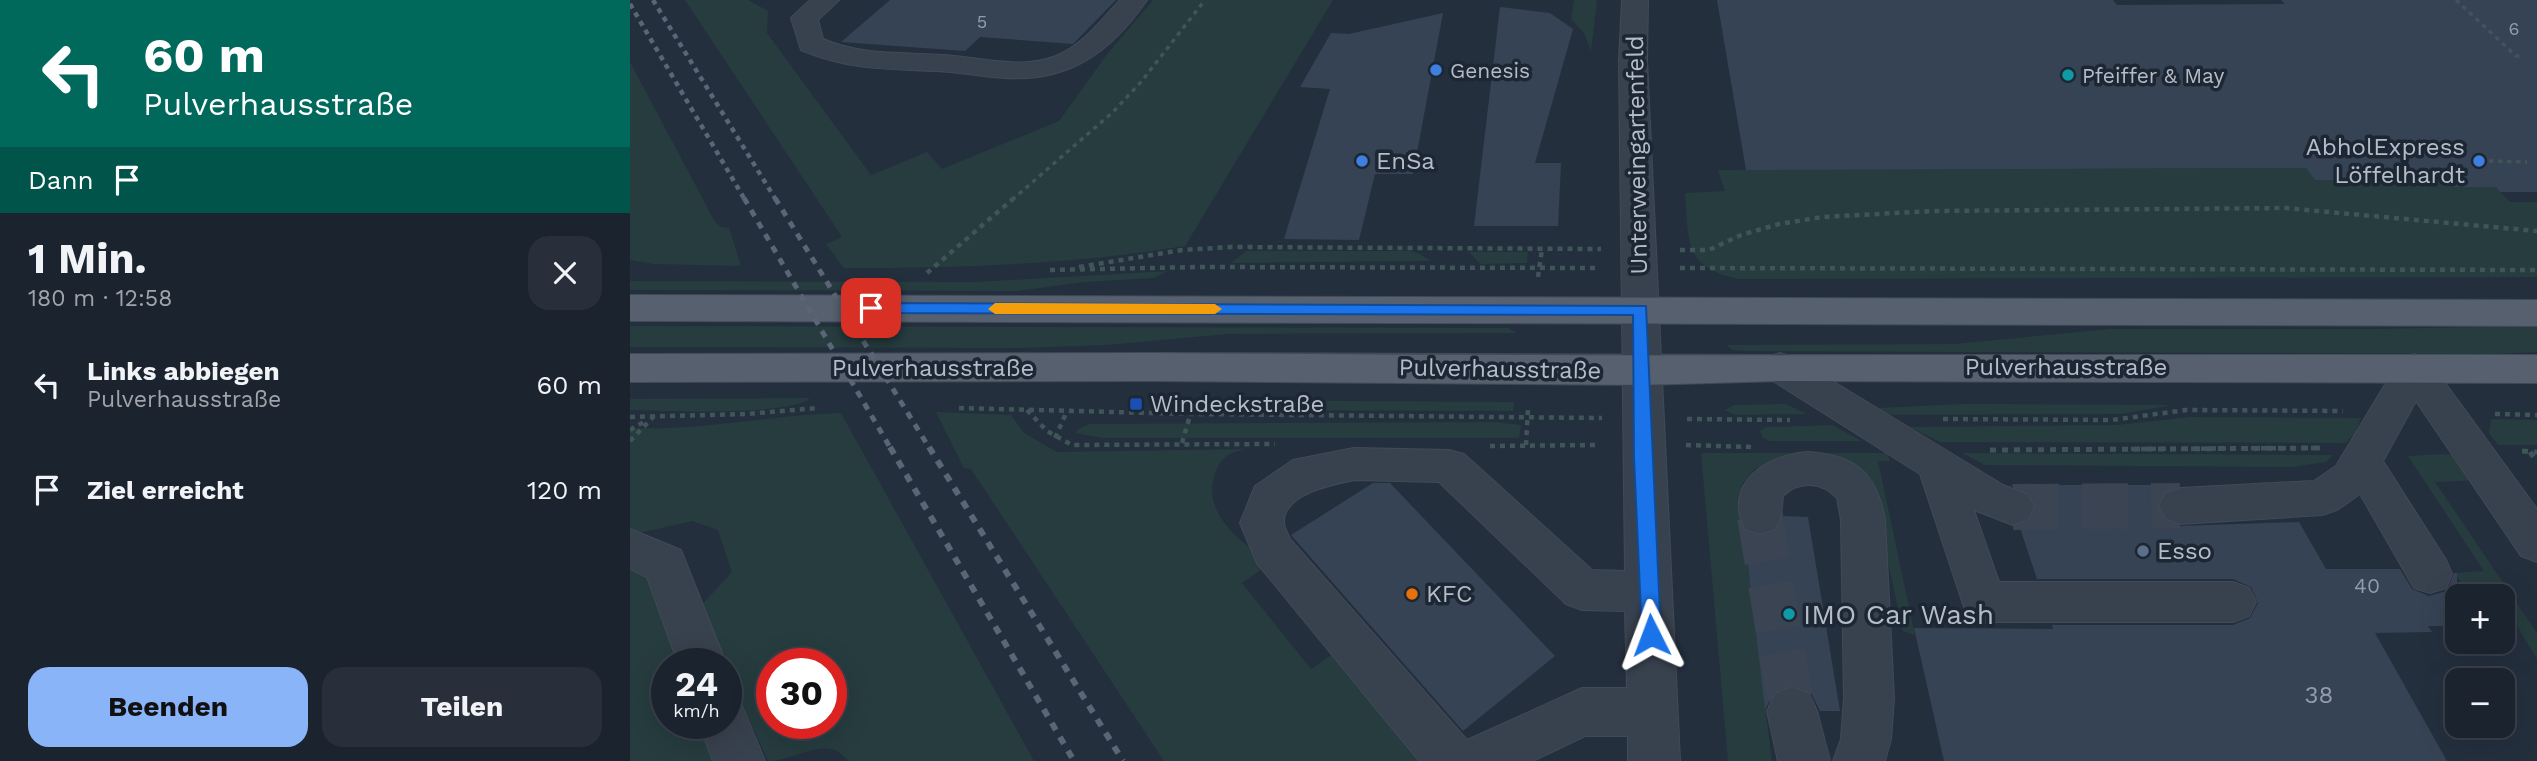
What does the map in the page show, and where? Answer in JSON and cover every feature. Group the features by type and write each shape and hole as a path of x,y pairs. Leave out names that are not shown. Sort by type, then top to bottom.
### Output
{"main road":[{"path":"630,308 2537,313"},
{"name":"Pulverhausstraße","path":"630,368 1184,367 1642,371 1780,367 2537,369"}],"street":[{"path":"826,0 804,18 811,44 836,57 859,62 958,64 1012,71 1035,70 1083,52 1134,0"},
{"name":"Unterweingartenfeld","path":"1635,0 1633,60 1654,761"},
{"path":"1780,367 1858,419 1937,464 1994,502 2013,507"},
{"path":"2180,506 2322,498 2351,478 2414,368 2447,413 2520,495 2537,543"},
{"path":"2362,462 2430,574"},
{"path":"1451,761 1273,550 1262,523 1270,498 1308,472 1354,464 1448,466 1581,590 1649,592"},
{"path":"1937,464 1983,602 2233,603"},
{"path":"1760,516 1762,493 1776,475 1786,471 1826,470 1846,479 1857,493 1863,520 1869,698 1866,739 1859,761"},
{"path":"630,548 665,564 696,648"},
{"path":"1792,710 1804,761"},
{"path":"1478,761 1582,712 1653,712"},
{"path":"730,739 739,761"}],"path":[{"path":"925,275 1113,111 1141,82 1205,0"},
{"path":"2456,0 2516,56 2522,56"},
{"path":"2489,161 2528,162"},
{"path":"2537,231 2285,208 2164,206 1932,211 1822,217 1779,224 1741,235 1709,250 1639,258 1061,269 1182,250 1231,247 1639,258 2537,270"},
{"path":"1055,438 1069,404 1096,404"},
{"path":"1182,443 1194,405 1183,405"},
{"path":"630,417 746,414 824,407"},
{"path":"945,407 1191,414 1773,421 1858,419"},
{"path":"1939,419 2112,420 2186,410 2391,412"},
{"path":"2447,413 2537,415"},
{"path":"630,430 654,416"},
{"path":"630,440 654,416"},
{"path":"2529,452 2537,462"}],"green space":[{"path":"685,0 748,0 768,11 767,33 871,175 927,152 942,169 1059,121 1108,53 1153,0 1333,0 1185,246 1015,264 844,268 826,244 842,237"},
{"path":"1574,0 1597,0 1591,51 1584,33 1571,19"},
{"path":"630,62 715,222 721,227 729,228 741,266 654,264 630,260"},
{"path":"2306,168 2316,180 2438,180 2445,187 2496,187 2510,202 2537,202 2537,277 1739,279 1708,268 1698,260 1692,250 1687,225 1685,193 1725,191 1718,170"},
{"path":"1246,251 1410,251 1431,261 1231,263"},
{"path":"1469,252 1528,252 1527,263 1480,264"},
{"path":"1168,271 1153,278 1085,282 1017,291 630,290 630,281 975,282"},
{"path":"630,326 1508,328 1517,333 1227,334 1106,345 1022,348 630,347"},
{"path":"2537,326 2537,352 2494,354 1745,351 1733,350 1726,345 1954,344 2110,329"},
{"path":"810,398 779,408 753,410 630,410 630,399"},
{"path":"1201,400 1514,402 1513,411 1197,410"},
{"path":"1786,404 1807,414 1734,415 1725,410 1734,405"},
{"path":"1962,404 2172,405 2122,414 1883,415 1878,408"},
{"path":"936,412 1011,415 1024,433 1057,452 1245,449 1224,459 1218,466 1212,486 1213,500 1226,525 1247,546 1271,563 1242,583 1311,669 1333,654 1417,761 1164,761 971,469 964,468"},
{"path":"841,413 1034,761 849,761 837,751 828,748 768,761 758,739 847,739 847,648 756,648 756,735 742,704 742,648 716,648 698,609 732,572 718,530 692,521 635,534 630,531 630,428 683,427"},
{"path":"2191,417 2361,418 2356,432 2346,443 1940,442 1909,427 2116,425"},
{"path":"2491,419 2537,420 2537,445 2498,445 2489,433"},
{"path":"1495,422 1521,425 1519,438 1103,438 1075,433 1089,424"},
{"path":"1832,425 1862,441 1769,441 1762,437 1760,431 1766,427"},
{"path":"1701,453 1887,453 1890,461 1878,461 1915,635 1903,631 1875,503 1773,462 1755,469 1742,484 1742,517 1772,761 1728,761"},
{"path":"1962,453 2333,455 2326,462 2291,467 1985,465"},
{"path":"2455,455 2482,480 2435,482 2504,584 2462,584 2455,573 2484,571 2408,456"},
{"path":"630,560 653,572 683,648 651,648 651,739 717,739 726,761 630,761"},
{"path":"2515,600 2537,633 2537,659 2517,626"}],"building":[{"path":"890,0 1116,0 1073,44 980,37 965,51 841,42"},
{"name":"Pfeiffer & May","path":"1717,0 2113,0 2117,5 2285,4 2281,0 2537,0 2537,192 2500,192 2496,187 2445,187 2438,180 2315,180 2306,168 1746,170"},
{"path":"1500,7 1550,13 1573,29 1535,163 1561,163 1558,226 1474,226"},
{"path":"1443,13 1413,174 1375,174 1359,240 1284,239 1330,89 1300,87 1331,33 1349,34"},
{"name":"KFC","path":"1373,483 1390,483 1555,656 1463,731 1291,535"},
{"path":"2010,485 2170,485 2172,488 2163,493 2157,507 2164,520 2179,526 2299,522 2326,569 2400,569 2412,589 2429,596 2445,592 2445,626 2428,626 2432,632 2375,633 2447,761 1944,761 1914,628 2053,629 2052,625 2233,625 2250,618 2258,603 2251,587 2233,579 2037,579 2019,525 2030,520 2036,506 2029,493"},
{"name":"IMO Car Wash","path":"1784,516 1808,517 1840,711 1820,711 1811,693 1793,685 1774,692 1765,710 1744,531 1759,536 1776,531"},
{"path":"2454,573 2457,573 2457,584 2450,584"}],"tunnel":[{"path":"2013,507 2180,506"},
{"path":"1760,516 1792,711"}],"railway":[{"path":"653,0 776,200"},
{"path":"630,4 745,200"},
{"path":"744,198 891,449"},
{"path":"775,198 930,449"},
{"path":"890,447 1074,761"},
{"path":"929,447 1123,761"}],"slow traffic":[{"path":"995,309 1215,309"}],"place":[{"name":"Genesis","path":"1436,70"},
{"name":"Pfeiffer & May","path":"2068,75"},
{"name":"EnSa","path":"1362,161"},
{"name":"AbholExpress Löffelhardt","path":"2479,161"},
{"name":"Windeckstraße","path":"1136,404"},
{"name":"Esso","path":"2143,551"},
{"name":"KFC","path":"1412,594"},
{"name":"IMO Car Wash","path":"1789,614"}],"route":[{"path":"871,308 1640,310 1651,635"}]}
